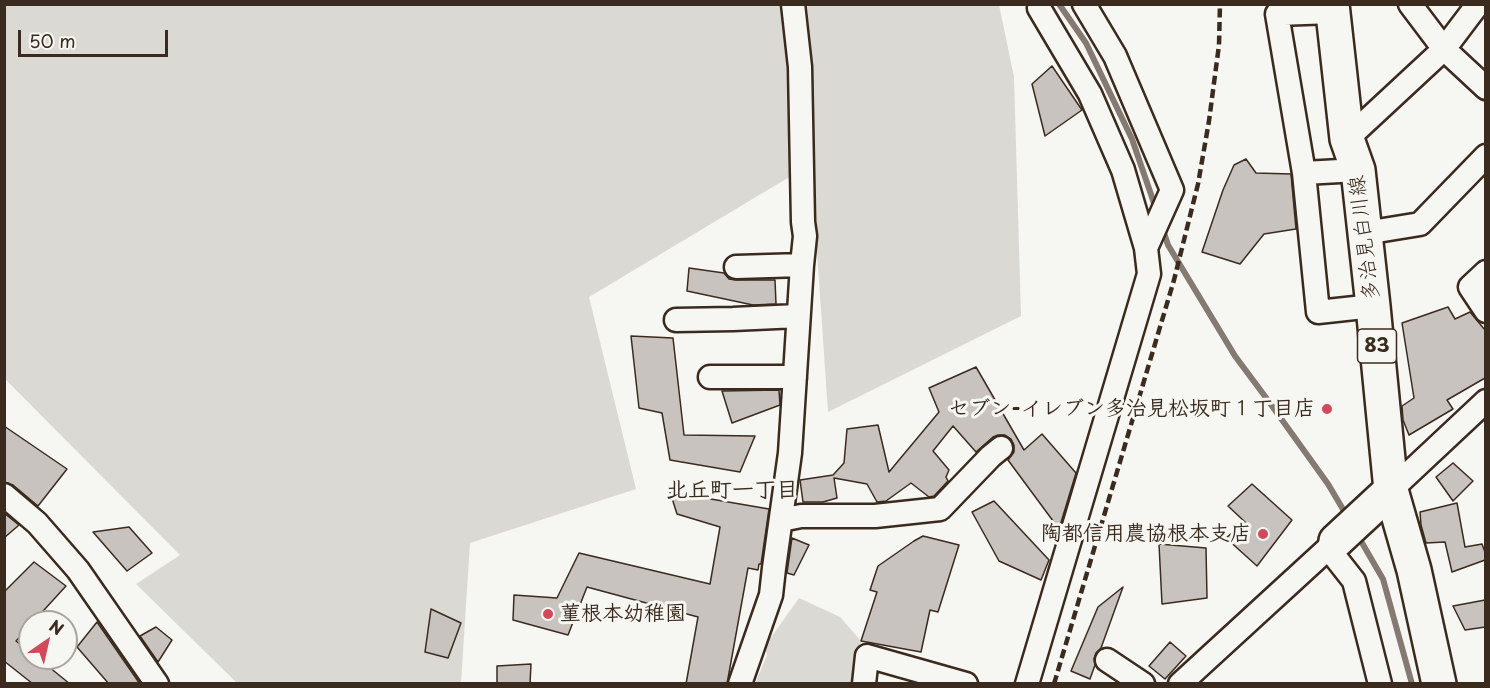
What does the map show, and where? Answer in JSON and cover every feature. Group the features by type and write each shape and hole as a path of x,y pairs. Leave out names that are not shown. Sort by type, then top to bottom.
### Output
{"main road":[{"name":"多治見白川線","path":"1333,8 1347,139 1358,170 1391,490 1414,570 1440,684"},
{"path":"1332,544 1391,490"}],"street":[{"path":"740,684 771,595 790,453 805,236 800,67 793,4"},
{"path":"1084,4 1114,56 1172,190 1146,248"},
{"path":"1410,4 1444,49 1485,88"},
{"path":"1347,139 1444,49 1478,4"},
{"path":"1027,684 1149,274 1146,248 1123,170 1090,94 1040,8"},
{"path":"1333,8 1277,14 1304,173 1318,312 1373,306"},
{"path":"1365,233 1420,224 1485,156"},
{"path":"1304,173 1358,170"},
{"path":"736,267 802,265"},
{"path":"1485,272 1470,287 1485,311"},
{"path":"676,320 798,316"},
{"path":"710,377 795,377"},
{"path":"1391,490 1485,401"},
{"path":"781,520 801,516 875,516 940,509 1001,448"},
{"path":"4,495 37,523 78,570 157,684"},
{"path":"1180,684 1332,544 1354,581 1380,684"},
{"path":"864,684 867,656 966,684"},
{"path":"1107,660 1143,684"}],"shaded area":[{"path":"4,5 999,5 1014,77 1021,316 828,412 811,164 589,297 636,489 470,543 461,683 237,683 136,584 180,555 5,379"},
{"path":"799,598 840,617 861,641 856,683 755,684 767,655 765,646"}],"building":[{"path":"1052,66 1082,110 1045,136 1032,84"},
{"path":"1246,159 1256,173 1291,174 1296,229 1264,234 1240,264 1202,252 1234,165"},
{"path":"689,268 724,273 729,279 736,280 775,280 776,304 753,305 687,291"},
{"path":"1448,307 1455,319 1470,312 1485,330 1485,378 1447,400 1453,409 1409,435 1403,420 1402,406 1414,398 1402,323"},
{"path":"631,336 673,338 684,435 755,436 740,472 670,460 662,413 639,408"},
{"path":"976,367 1024,450 1042,434 1076,473 1059,529 1008,460 1014,452 1011,439 1005,435 998,435 976,452 953,426 933,451 949,470 946,477 948,481 934,496 929,497 911,483 886,501 877,502 867,484 834,478 837,498 823,502 803,502 800,480 833,475 844,463 847,429 878,425 889,472 939,412 929,388"},
{"path":"779,390 780,405 732,423 722,391"},
{"path":"4,426 67,469 38,506 13,485 4,482"},
{"path":"1453,463 1473,481 1453,501 1436,477"},
{"path":"1252,484 1292,520 1257,566 1226,538 1245,522 1228,506"},
{"path":"670,492 769,509 761,564 758,570 748,568 727,684 686,684 698,617 587,587 568,635 513,620 514,595 557,598 579,553 710,584 720,527 677,514"},
{"path":"994,501 1049,560 1041,580 999,561 972,512"},
{"path":"1457,503 1465,547 1482,544 1485,560 1452,572 1445,542 1426,543 1420,512"},
{"path":"4,513 19,525 4,538"},
{"path":"129,527 152,553 127,571 93,532"},
{"path":"923,536 959,545 938,612 930,610 921,652 861,641 877,592 870,590 878,566"},
{"path":"792,538 809,545 794,575 787,573"},
{"path":"1159,544 1206,548 1207,598 1162,604"},
{"path":"34,562 66,586 44,610 18,610 18,639 16,641 18,643 18,670 53,670 70,684 33,684 4,661 4,592"},
{"path":"1123,587 1101,648 1096,653 1090,679 1071,671 1098,607"},
{"path":"1485,600 1485,627 1465,630 1453,606"},
{"path":"431,609 461,623 448,658 425,652"},
{"path":"97,622 140,684 109,684 78,646"},
{"path":"156,627 172,640 158,662 140,636"},
{"path":"1170,642 1186,656 1165,679 1149,666"},
{"path":"531,664 530,684 497,684 497,666"}],"waterway":[{"path":"1059,4 1086,43 1132,139 1156,209"},
{"path":"1162,227 1168,245 1235,356 1328,484 1347,516"},
{"path":"1358,536 1383,579 1412,684"}],"railway":[{"path":"1054,684 1174,280 1198,184 1219,45 1220,4"}],"place":[{"name":"セブン-イレブン多治見松坂町１丁目店","path":"1327,409"},
{"name":"陶都信用農協根本支店","path":"1263,534"},
{"name":"菫根本幼稚園","path":"548,614"}],"district":[{"name":"北丘町一丁目","path":"732,491"}]}
